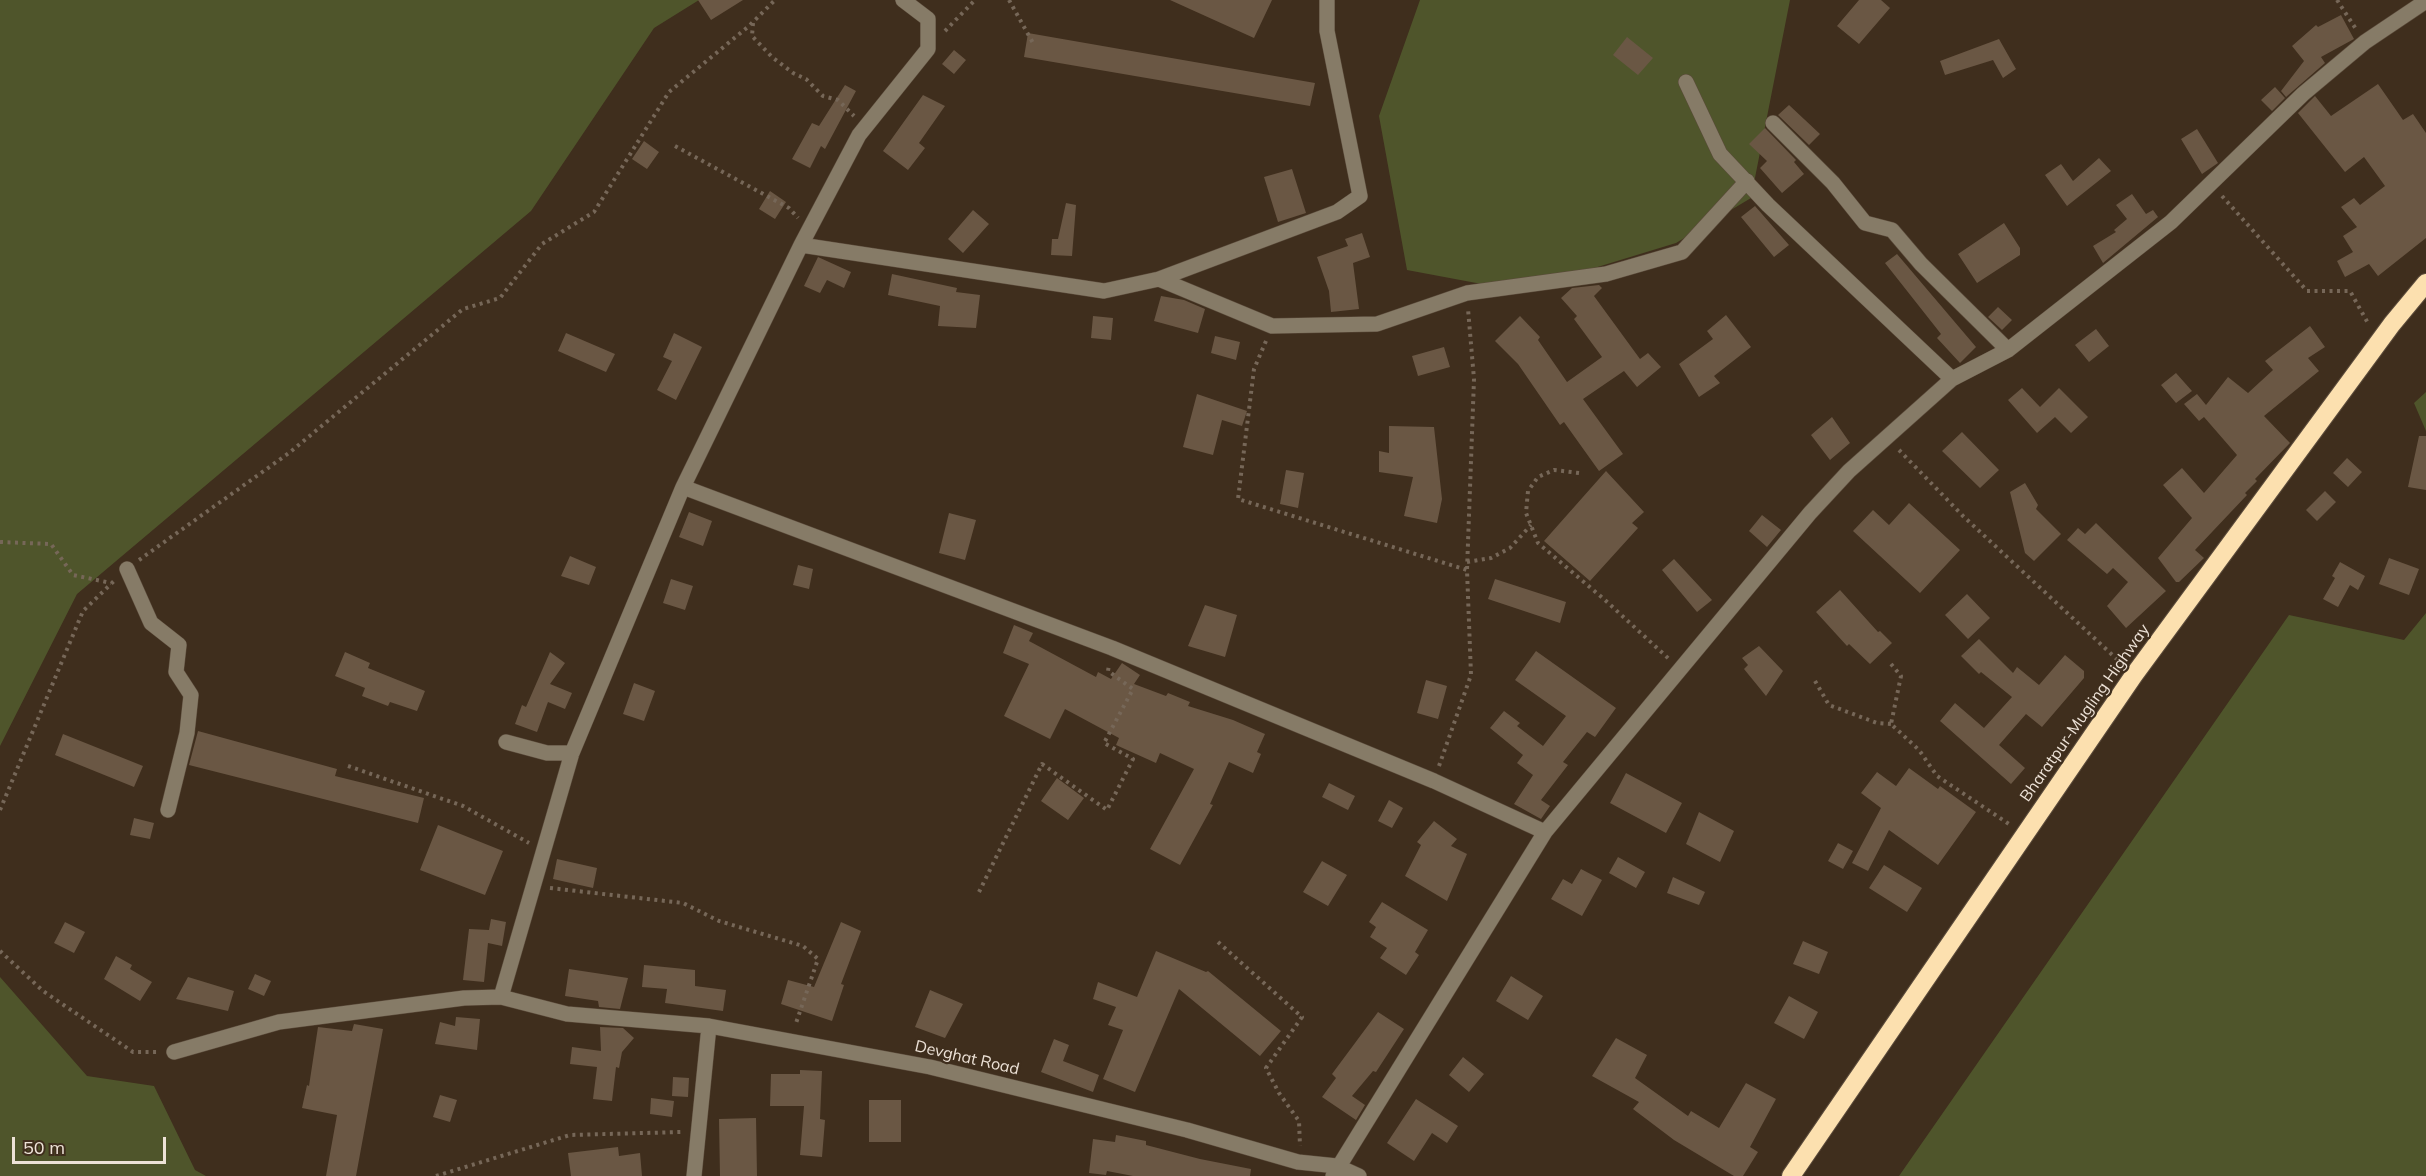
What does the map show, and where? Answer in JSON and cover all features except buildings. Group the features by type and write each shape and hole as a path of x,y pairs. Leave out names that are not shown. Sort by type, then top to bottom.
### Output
{"highway":[{"name":"Bharatpur-Mugling Highway","path":"1791,1176 2134,675 2392,324 2426,282"}],"street":[{"path":"501,997 531,886 572,753 683,487 801,245 859,135 928,48 928,19 903,0"},
{"path":"801,245 1104,291 1159,279 1337,212 1360,196 1327,31 1327,0"},
{"path":"1335,1171 1545,832 1810,513 1886,436 1952,379 2008,350 2170,222 2303,94 2365,42 2426,1"},
{"path":"1686,82 1720,154 1768,205 1952,379"},
{"path":"1773,123 1833,183 1865,224 1892,230 1921,264 2008,350"},
{"path":"1159,279 1272,326 1377,324 1467,293 1606,274 1682,252 1747,182"},
{"path":"683,487 1112,648 1434,781 1545,832"},
{"path":"127,569 151,623 179,645 176,672 191,695 187,733 168,810"},
{"path":"506,742 547,753 572,753"},
{"name":"Devghat Road","path":"174,1052 279,1022 464,998 501,997 567,1014 709,1026 791,1039 941,1070 1187,1130 1298,1162 1359,1176"},
{"path":"694,1176 709,1026"}],"path":[{"path":"0,810 83,611 127,569 289,453 463,309 500,298 542,244 594,212 669,92 753,22 775,0"},
{"path":"928,48 975,0"},
{"path":"1009,0 1033,43"},
{"path":"2337,0 2365,42"},
{"path":"753,22 752,36 772,57 793,74 806,79 823,96 838,100 857,119 867,125"},
{"path":"675,146 789,208 809,230"},
{"path":"2209,182 2307,291 2350,291 2370,327 2392,324"},
{"path":"1434,781 1471,675 1467,562 1474,379 1467,293"},
{"path":"1272,326 1254,369 1238,499 1467,570"},
{"path":"1886,436 1963,516 2134,675"},
{"path":"1579,473 1554,470 1538,477 1528,491 1526,513 1538,543 1605,600 1676,666"},
{"path":"1467,562 1491,558 1510,549 1531,525"},
{"path":"0,542 51,544 73,576 112,583"},
{"path":"979,892 1041,764 1107,810 1133,759 1104,743 1133,689 1108,671 1112,648"},
{"path":"1890,724 1901,676 1891,664"},
{"path":"1815,681 1829,705 1877,723 1890,724 1919,750 1937,776 2024,835"},
{"path":"348,766 464,806 542,850"},
{"path":"531,886 683,903 718,921 803,946 818,959 791,1039"},
{"path":"1218,942 1302,1017 1266,1068 1299,1121 1298,1162"},
{"path":"0,951 43,991 133,1052 174,1052"},
{"path":"436,1176 570,1135 697,1131"}],"green space":[{"path":"0,0 699,0 654,28 531,211 77,594 0,746"},
{"path":"1420,0 1790,0 1751,198 1676,243 1519,291 1407,270 1379,116"},
{"path":"2426,392 2426,431 2414,403"},
{"path":"2426,613 2426,1176 1899,1176 2289,615 2404,640"},
{"path":"0,977 87,1076 154,1086 195,1170 206,1176 0,1176"}]}
